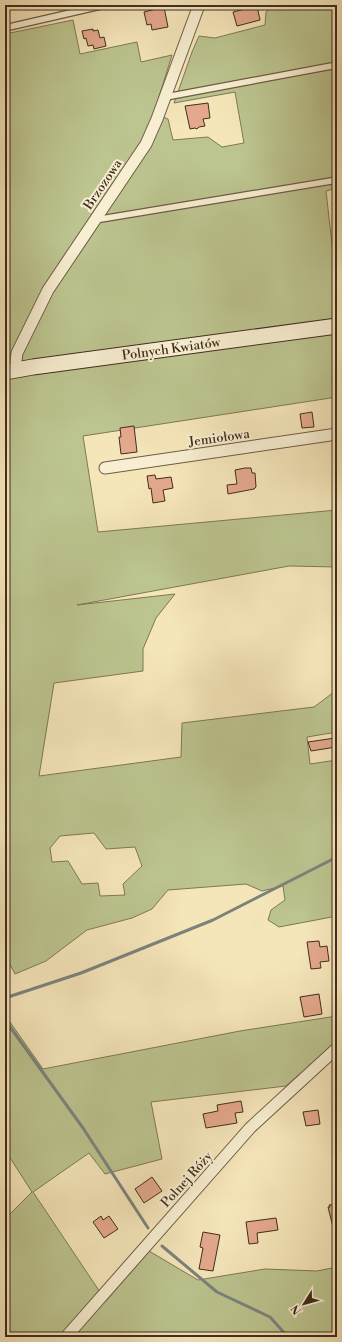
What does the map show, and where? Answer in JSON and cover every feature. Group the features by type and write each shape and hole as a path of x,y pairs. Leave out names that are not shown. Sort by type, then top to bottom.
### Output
{"street":[{"name":"Brzozowa","path":"11,371 16,361 17,353 48,290 146,144 157,119 199,5"},
{"name":"Polnych Kwiatów","path":"11,371 337,326"},
{"name":"Jemiołowa","path":"105,468 337,434"},
{"name":"Polnej Róży","path":"66,1337 250,1128 337,1048"}],"lane":[{"path":"5,28 105,5"},
{"path":"165,97 337,65"},
{"path":"95,220 337,180"}],"green space":[{"path":"275,5 337,5 337,188 326,191 332,244 337,245 337,397 83,436 98,532 337,510 337,567 289,566 77,605 175,594 156,618 143,649 143,671 54,683 39,776 181,757 182,723 314,707 337,691 337,732 307,737 310,764 337,760 337,916 279,927 268,920 271,910 285,900 283,886 262,891 246,884 168,890 152,909 132,918 87,930 46,961 15,974 5,955 5,34 73,20 80,54 137,42 141,62 172,55 154,113 168,119 173,140 208,137 222,147 244,143 235,92 174,103 199,36 215,38 265,25 266,12","holes":["94,833 106,849 135,847 142,866 123,884 125,895 100,896 98,883 82,884 68,861 52,862 50,848 60,836"]},
{"path":"5,1015 43,1069 240,1031 337,1016 337,1041 286,1086 151,1102 162,1159 105,1174 89,1153 33,1192 106,1301 149,1251 198,1280 265,1269 317,1271 337,1267 337,1337 5,1337 5,1219 32,1192 5,1150"}],"building":[{"path":"257,6 260,20 237,26 233,12"},
{"path":"164,7 168,27 152,30 151,24 147,25 144,12"},
{"path":"93,29 93,31 98,30 100,38 104,37 106,46 94,49 93,45 88,46 82,31"},
{"path":"208,103 210,118 203,119 205,126 197,129 190,129 185,106"},
{"path":"312,412 314,427 302,428 300,414"},
{"path":"134,426 137,452 121,454 119,437 121,437 120,428"},
{"path":"251,468 252,473 255,473 256,487 254,489 228,494 227,485 237,484 235,470"},
{"path":"155,475 156,479 171,477 173,488 163,490 165,501 153,503 151,488 149,489 147,476"},
{"path":"335,738 336,747 311,751 308,742"},
{"path":"319,941 320,947 327,946 329,961 320,962 321,968 311,969 307,942"},
{"path":"319,994 322,1014 304,1017 300,997"},
{"path":"241,1101 243,1112 235,1113 237,1123 206,1128 203,1114 218,1111 217,1105"},
{"path":"318,1110 320,1124 306,1126 303,1112"},
{"path":"152,1177 162,1191 144,1203 135,1189"},
{"path":"337,1204 337,1226 333,1227 328,1207 330,1207 329,1205"},
{"path":"101,1216 103,1220 109,1216 118,1229 104,1238 93,1222"},
{"path":"276,1218 278,1230 257,1233 258,1243 249,1244 246,1222"},
{"path":"203,1232 220,1235 213,1271 199,1269 203,1248 200,1247"}],"waterway":[{"path":"5,998 81,973 213,920 337,857"},
{"path":"5,1020 83,1128 148,1228"},
{"path":"162,1246 217,1292 270,1317 288,1337"}]}
